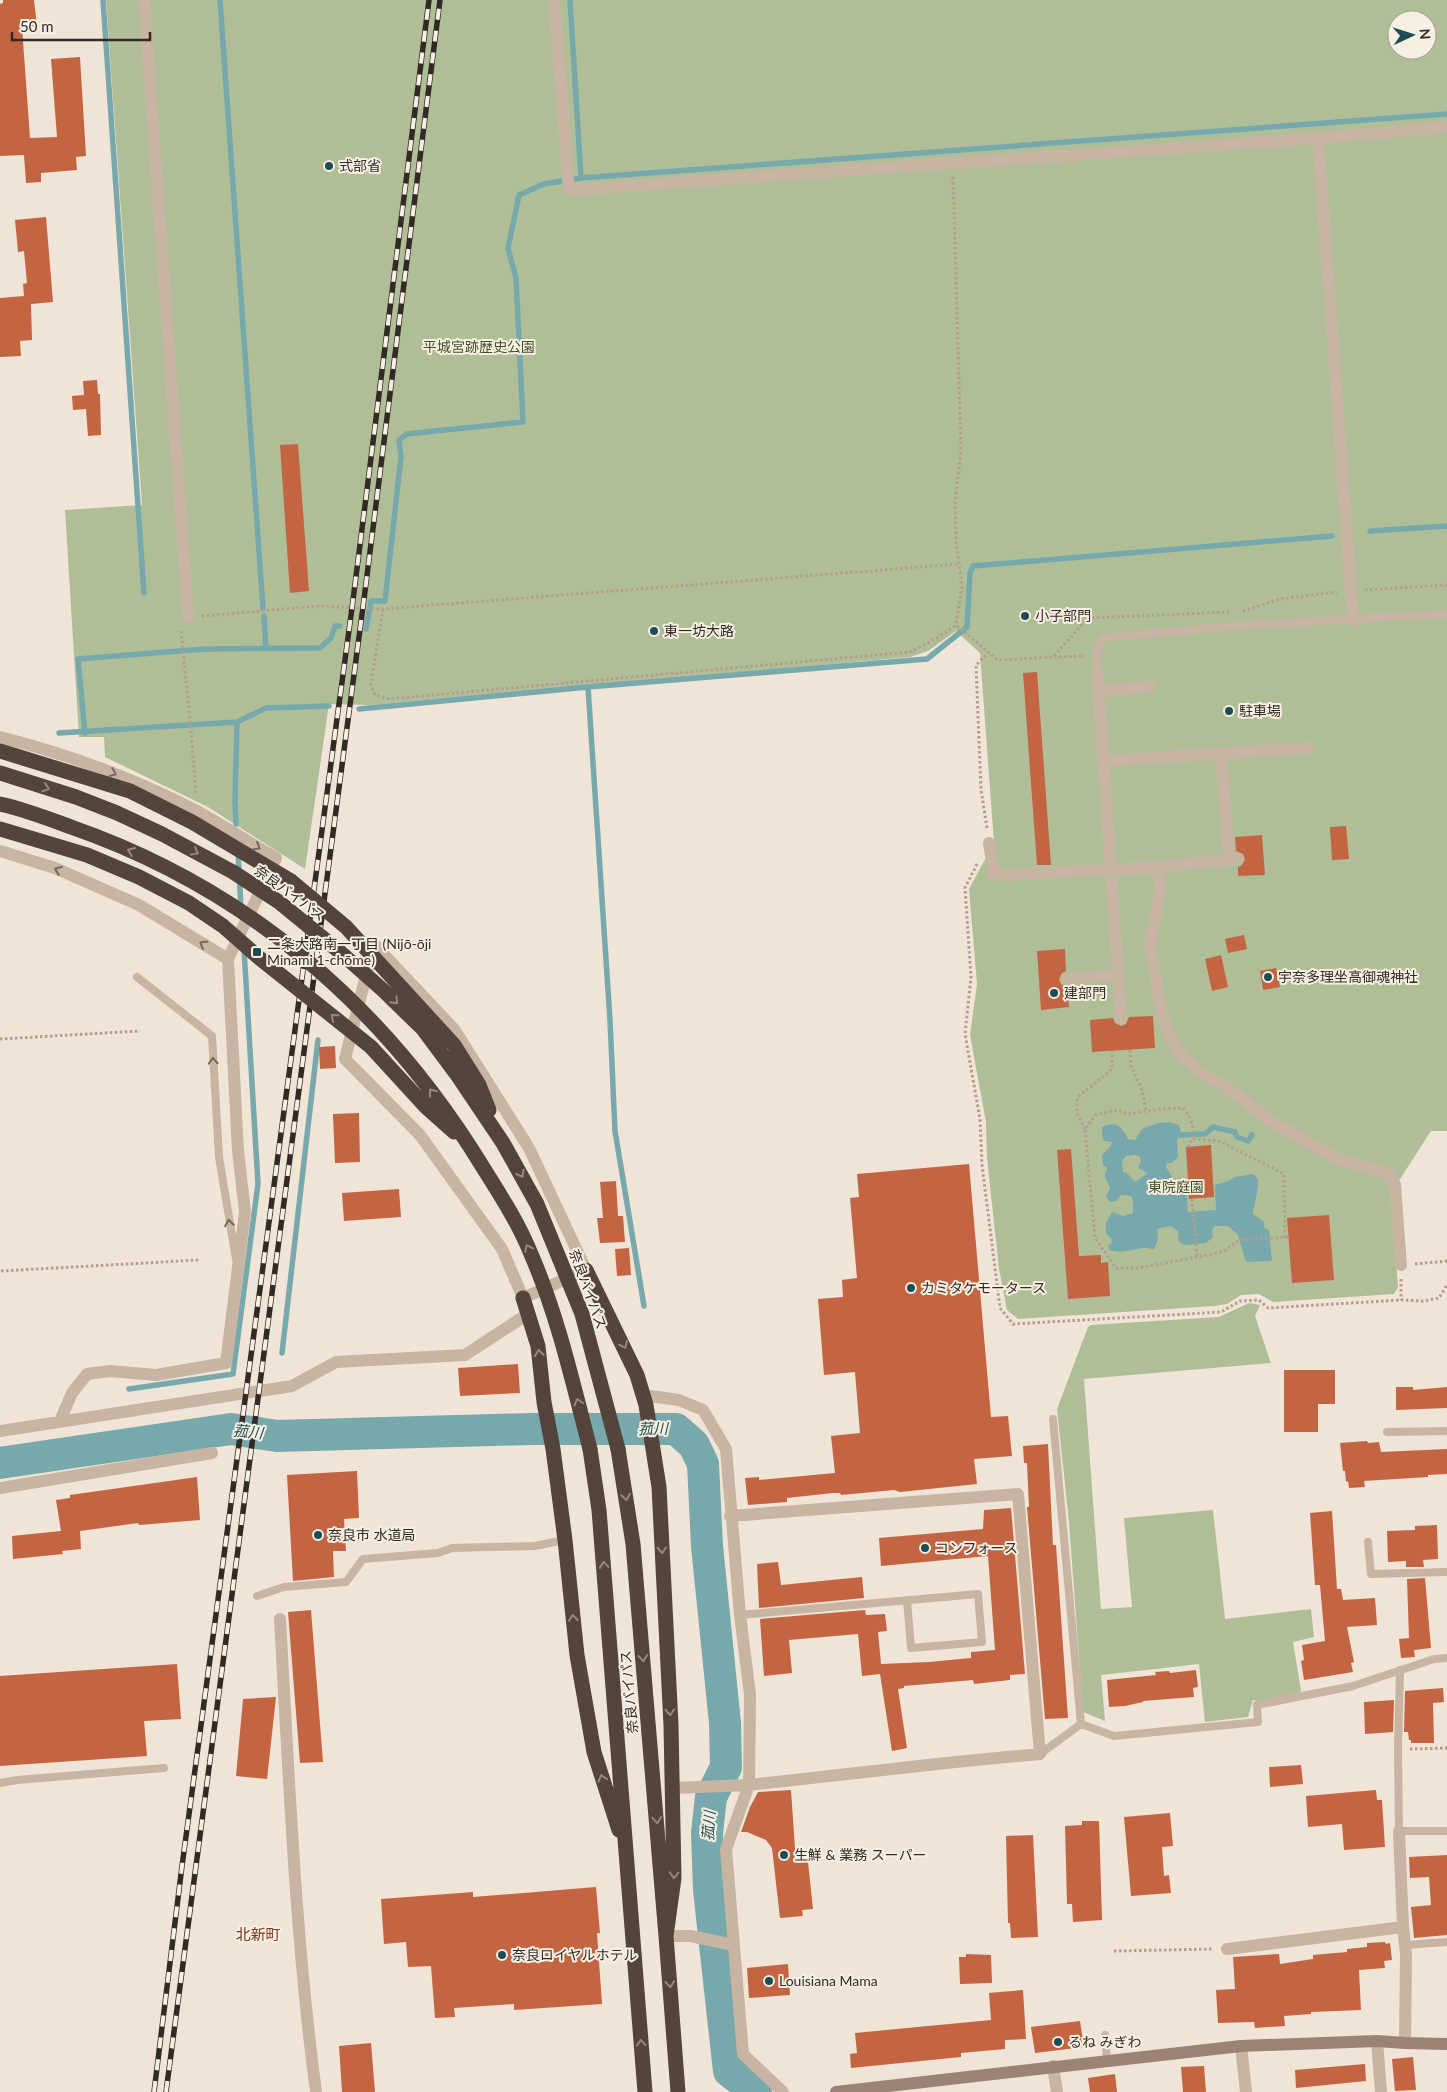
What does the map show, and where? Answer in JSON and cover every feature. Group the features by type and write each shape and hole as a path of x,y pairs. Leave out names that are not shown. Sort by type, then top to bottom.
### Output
{"highway":[{"path":"0,751 130,791 192,822 291,881 346,928 454,1045 479,1085 504,1143"},
{"name":"奈良バイパス","path":"0,773 76,797 124,816 233,872 279,902 384,991 423,1029 504,1143 537,1204 582,1314 618,1449 633,1544 678,2092"},
{"name":"奈良バイパス","path":"0,804 96,836 168,867 242,911 294,950 341,990 395,1045 443,1105 506,1204 531,1253 555,1315 590,1449 600,1510 645,2092"},
{"path":"0,829 87,855 139,876 210,916 371,1047 426,1107 470,1146"},
{"path":"586,1270 637,1375 654,1449 659,1487 671,1725 674,1878 666,1936"},
{"path":"524,1298 538,1346 544,1402 553,1449 565,1540 577,1655 594,1752 627,1858"}],"street":[{"path":"144,0 188,617"},
{"path":"554,0 569,190 1318,138 1447,127"},
{"path":"1318,138 1353,621"},
{"path":"1097,669 1121,1018"},
{"path":"1099,690 1149,687"},
{"path":"0,737 23,742 112,772 197,812 276,858 228,959 238,1151 245,1212 226,1363 156,1375 110,1371 88,1374 72,1393 60,1420"},
{"path":"1104,761 1308,748"},
{"path":"989,843 994,873 1007,876 1159,867 1233,859 1221,753"},
{"path":"0,851 55,868 139,905 228,959"},
{"path":"1159,867 1160,891 1150,946 1162,1016 1171,1040 1183,1057 1201,1073 1226,1086 1269,1120 1336,1158 1389,1174 1394,1185 1401,1265"},
{"path":"374,944 454,1029 529,1148 586,1270 524,1298 502,1249 420,1135 345,1059 374,944"},
{"path":"1067,979 1119,975"},
{"path":"0,1431 60,1420 292,1386 336,1362 465,1355 528,1314"},
{"path":"644,1400 679,1400 703,1410 726,1450 730,1516 750,1695 749,1785 726,1848 743,2054 784,2092"},
{"path":"0,1488 212,1453"},
{"path":"672,1788 749,1785 1040,1754 1018,1494 730,1516"},
{"path":"280,1619 296,1902 305,2015 316,2092"},
{"path":"1399,1831 1403,1927 1406,1945 1405,2044"},
{"path":"1227,1949 1403,1927"},
{"path":"666,1936 690,1936 734,1945"},
{"path":"1377,2041 1381,2092"},
{"path":"836,2092 1241,2046 1377,2041 1405,2044 1447,2044"},
{"path":"1241,2046 1246,2092"},
{"path":"1053,2066 1057,2092"}],"lane":[{"path":"1097,669 1096,655 1102,638 1235,626 1353,621 1447,614"},
{"path":"137,977 212,1036 219,1157 238,1270"},
{"path":"1053,1419 1081,1724"},
{"path":"1387,1432 1447,1431"},
{"path":"257,1596 284,1587 346,1582 363,1559 438,1553 452,1548 535,1546 565,1540"},
{"path":"1368,1542 1371,1574 1447,1572"},
{"path":"740,1615 907,1600 978,1594 982,1642 911,1648 907,1600"},
{"path":"1081,1724 1114,1736 1258,1722 1257,1705 1354,1686 1434,1659 1447,1658"},
{"path":"1400,1670 1398,1749 1399,1831 1447,1831"},
{"path":"1040,1754 1081,1724"},
{"path":"0,1783 16,1780 164,1768"},
{"path":"1406,1945 1447,1942"},
{"path":"1105,2035 1107,2060"}],"path":[{"path":"383,608 371,685 375,695 389,699 910,652 937,638 956,624 962,586 956,541 955,503 960,451 952,162"},
{"path":"188,617 319,606 383,608 959,564"},
{"path":"956,624 968,635"},
{"path":"182,643 192,734 197,812"},
{"path":"989,653 976,664 981,790 989,843 965,888 971,977 965,1034 980,1119 982,1165 1000,1308 1013,1324 1221,1312 1240,1301 1259,1300 1268,1308 1401,1300 1423,1301 1439,1298 1447,1285"},
{"path":"1053,657 1096,655"},
{"path":"0,1039 140,1031"},
{"path":"1130,1050 1131,1066 1142,1090 1146,1110"},
{"path":"1112,1051 1112,1069 1077,1098 1077,1113 1085,1129 1095,1238 1116,1268 1138,1268 1197,1257 1226,1250 1240,1240 1286,1238 1284,1174 1219,1141 1193,1136"},
{"path":"1085,1129 1096,1114 1117,1110 1128,1114 1146,1110 1183,1108 1191,1118 1193,1136 1188,1147"},
{"path":"1192,1199 1197,1257"},
{"path":"1,1271 199,1260"},
{"path":"1401,1300 1401,1265 1447,1261"},
{"path":"1398,1749 1447,1748"},
{"path":"1114,1951 1227,1949"}],"green space":[{"name":"平城宮跡歴史公園","path":"106,0 1447,0 1447,1131 1431,1131 1391,1193 1398,1287 1394,1294 1273,1302 1259,1294 1241,1295 1227,1304 1214,1306 1018,1319 1007,1310 999,1269 987,1158 986,1122 970,1035 977,984 969,889 994,843 980,653 956,631 928,651 910,657 371,705 329,704 305,869 208,807 105,757 104,737 79,737 65,510 142,505"},
{"path":"1249,1303 1260,1305 1255,1316 1271,1363 1084,1379 1101,1609 1132,1607 1124,1518 1213,1510 1225,1619 1311,1609 1314,1637 1293,1642 1301,1691 1298,1694 1257,1701 1253,1700 1248,1717 1205,1722 1199,1664 1101,1675 1105,1721 1083,1712 1069,1522 1057,1409 1088,1327 1091,1325 1219,1317"}],"water":[{"path":"1170,1122 1179,1125 1181,1131 1177,1140 1178,1157 1172,1163 1167,1163 1166,1167 1172,1177 1164,1183 1163,1189 1167,1195 1172,1192 1169,1189 1174,1181 1179,1181 1181,1186 1186,1189 1188,1212 1216,1210 1215,1185 1235,1177 1253,1174 1258,1179 1253,1214 1264,1222 1264,1228 1269,1230 1272,1261 1246,1262 1238,1235 1228,1226 1215,1226 1212,1230 1213,1237 1206,1243 1186,1245 1179,1242 1178,1231 1170,1226 1157,1229 1158,1240 1154,1249 1143,1248 1122,1252 1109,1250 1108,1245 1111,1244 1112,1239 1106,1233 1106,1223 1112,1212 1123,1216 1133,1213 1133,1200 1131,1196 1121,1195 1116,1201 1110,1202 1106,1197 1110,1188 1105,1177 1107,1168 1103,1165 1102,1155 1111,1146 1112,1142 1104,1141 1102,1127 1111,1124 1118,1126 1124,1131 1128,1139 1135,1140 1142,1129 1158,1123","holes":["1135,1155 1140,1157 1141,1161 1138,1168 1148,1173 1135,1182 1127,1173 1123,1172 1122,1162 1126,1156"]}],"building":[{"path":"3,0 34,0 37,26 22,27 30,138 57,137 51,59 80,57 86,156 76,157 77,170 41,173 41,182 26,183 24,155 0,156 0,4 3,3"},
{"path":"46,217 53,302 31,304 32,340 20,341 21,356 0,357 0,298 24,296 23,284 27,283 24,251 18,252 15,220"},
{"path":"97,380 98,394 100,394 101,435 88,436 86,409 73,410 72,396 84,395 83,381"},
{"path":"298,444 309,591 290,593 280,445"},
{"path":"1037,672 1051,865 1037,865 1023,673"},
{"path":"1346,826 1349,859 1332,860 1330,827"},
{"path":"1262,835 1265,875 1238,876 1238,867 1242,865 1245,859 1243,854 1236,851 1235,837"},
{"path":"1244,935 1247,949 1228,953 1225,939"},
{"name":"建部門","path":"1065,949 1066,971 1062,973 1059,979 1061,984 1067,987 1069,1007 1041,1010 1037,951"},
{"path":"1221,955 1228,987 1212,991 1205,959"},
{"path":"1276,968 1280,987 1263,990 1260,971"},
{"path":"1153,1016 1155,1048 1092,1052 1090,1020 1113,1018 1115,1023 1121,1026 1126,1024 1129,1017"},
{"path":"335,1046 336,1068 320,1069 319,1047"},
{"path":"359,1113 360,1162 335,1163 333,1114"},
{"path":"1211,1145 1214,1197 1189,1199 1186,1147"},
{"path":"1071,1149 1079,1256 1101,1255 1101,1263 1108,1262 1110,1296 1068,1299 1057,1150"},
{"name":"カミタケモータース","path":"969,1164 991,1417 1008,1416 1012,1456 974,1459 977,1484 900,1492 894,1490 841,1495 840,1493 833,1493 787,1498 787,1502 748,1505 745,1478 759,1477 759,1480 835,1473 831,1436 860,1433 855,1372 824,1375 818,1299 843,1297 842,1280 857,1278 850,1198 859,1197 857,1174"},
{"path":"616,1181 618,1216 623,1216 625,1242 600,1243 597,1218 603,1218 600,1182"},
{"path":"399,1189 401,1217 344,1221 342,1193"},
{"path":"1329,1215 1334,1280 1292,1283 1287,1218"},
{"path":"629,1248 631,1275 617,1276 615,1249"},
{"path":"518,1364 520,1393 460,1396 458,1368"},
{"path":"1284,1370 1335,1370 1335,1404 1318,1404 1318,1432 1284,1432"},
{"path":"1396,1387 1413,1387 1413,1390 1447,1387 1447,1408 1396,1410"},
{"path":"1367,1441 1368,1443 1379,1442 1381,1452 1447,1449 1447,1474 1364,1481 1365,1487 1349,1488 1348,1481 1346,1482 1345,1471 1343,1471 1340,1443"},
{"path":"1048,1444 1053,1545 1056,1545 1068,1718 1045,1719 1027,1507 1029,1507 1027,1463 1024,1463 1023,1446"},
{"name":"奈良市 水道局","path":"357,1471 359,1518 344,1519 346,1551 333,1551 334,1577 293,1581 287,1475"},
{"path":"197,1477 200,1520 139,1525 138,1523 80,1531 81,1549 62,1551 63,1554 13,1559 12,1536 61,1531 56,1500 70,1498 70,1495"},
{"path":"1011,1508 1025,1674 1010,1675 1010,1680 974,1684 973,1680 904,1686 904,1688 898,1689 907,1748 892,1751 880,1674 862,1676 858,1634 789,1640 792,1673 764,1676 760,1619 865,1610 866,1615 885,1614 887,1631 878,1632 881,1664 971,1658 971,1652 995,1650 988,1556 881,1566 879,1538 983,1529 984,1510"},
{"path":"1332,1511 1337,1589 1341,1589 1343,1600 1375,1598 1377,1625 1347,1627 1354,1662 1351,1663 1353,1672 1304,1680 1301,1661 1304,1660 1302,1645 1325,1641 1320,1585 1315,1585 1310,1513"},
{"path":"1437,1525 1438,1559 1423,1560 1424,1567 1406,1567 1406,1561 1388,1562 1387,1531 1415,1530 1415,1526"},
{"path":"778,1562 781,1585 862,1577 864,1598 759,1608 757,1564"},
{"path":"1425,1578 1431,1648 1414,1650 1415,1657 1401,1658 1399,1639 1409,1638 1407,1579"},
{"path":"311,1610 323,1762 300,1763 288,1612"},
{"path":"177,1664 181,1719 144,1721 147,1756 0,1766 0,1676"},
{"path":"1196,1670 1198,1687 1193,1688 1194,1697 1143,1701 1125,1706 1109,1707 1107,1680 1156,1675 1155,1672 1169,1671 1170,1673"},
{"path":"1443,1688 1444,1702 1433,1703 1434,1743 1411,1743 1408,1732 1404,1732 1405,1691"},
{"path":"276,1697 267,1779 236,1776 243,1699"},
{"path":"1394,1700 1393,1732 1365,1734 1364,1702"},
{"path":"1301,1765 1303,1784 1270,1787 1269,1767"},
{"name":"生鮮 & 業務 スーパー","path":"791,1790 796,1863 808,1862 813,1909 802,1910 803,1916 780,1918 772,1848 766,1840 747,1832 741,1832 758,1792"},
{"path":"1376,1790 1377,1800 1382,1800 1385,1847 1344,1850 1342,1824 1308,1827 1306,1796"},
{"path":"1170,1813 1173,1846 1162,1847 1164,1876 1169,1875 1171,1893 1131,1896 1124,1817"},
{"path":"1082,1821 1099,1821 1102,1920 1073,1922 1072,1904 1067,1904 1065,1826 1082,1825"},
{"path":"1033,1835 1038,1937 1011,1938 1010,1923 1008,1923 1006,1836"},
{"path":"1447,1855 1447,1935 1414,1938 1411,1907 1431,1905 1429,1877 1410,1878 1409,1857"},
{"name":"奈良ロイヤルホテル","path":"596,1887 600,1933 597,1933 602,2004 514,2010 514,2004 454,2008 455,2017 435,2018 431,1966 408,1967 406,1942 384,1944 381,1899 473,1892 473,1897"},
{"path":"1385,1942 1386,1944 1390,1943 1392,1960 1384,1961 1385,1968 1359,1970 1361,2010 1311,2012 1311,2014 1284,2016 1285,2026 1255,2028 1254,2022 1218,2023 1216,1990 1235,1989 1233,1957 1279,1954 1280,1964 1313,1959 1313,1955 1347,1952 1347,1949 1367,1947 1367,1943"},
{"path":"966,1954 991,1955 992,1983 960,1984 959,1957 966,1957"},
{"name":"Louisiana Mama","path":"788,1964 790,1995 749,1998 747,1968"},
{"path":"1023,1990 1026,2039 1005,2040 1005,2049 961,2053 961,2057 851,2068 850,2054 857,2053 855,2033 991,2020 989,1993"},
{"name":"るね みぎわ","path":"1080,2021 1084,2047 1035,2053 1031,2027"},
{"path":"371,2043 375,2092 342,2092 339,2046"},
{"path":"1413,2057 1416,2090 1395,2091 1392,2059"},
{"path":"1365,2064 1366,2081 1296,2088 1295,2070"},
{"path":"1204,2066 1206,2092 1183,2092 1181,2067"},
{"path":"1115,2074 1117,2092 1090,2092 1088,2078"}],"waterway":[{"path":"103,0 144,593"},
{"path":"220,0 263,609"},
{"path":"570,0 581,178"},
{"path":"366,629 371,601 385,601 401,457 399,440 407,434 523,422 516,278 508,248 519,195 544,184 581,178 1447,114"},
{"path":"1370,531 1447,526"},
{"path":"359,709 588,687 927,659 967,627 970,573 973,566 1332,536"},
{"path":"264,616 266,649"},
{"path":"85,733 78,659 204,649 320,648 331,638 335,626 340,626"},
{"path":"588,687 610,1020 615,1131 644,1306"},
{"path":"59,733 237,722 266,708 329,706"},
{"path":"236,824 237,722"},
{"path":"238,851 241,909"},
{"path":"129,1389 233,1374 258,1184 244,949"},
{"path":"282,1353 318,1040"},
{"path":"1179,1135 1205,1134 1213,1127 1235,1132 1237,1137 1248,1141 1252,1135"},
{"name":"菰川","path":"0,1463 231,1429 277,1436 531,1429 676,1429 694,1445 703,1464 707,1546 725,1723 726,1767 711,1797 707,1833 709,1890 729,2071 756,2092"}],"railway":[{"path":"154,2092 182,1866 352,608 429,0"},
{"path":"166,2092 363,607 440,0"}],"place":[{"name":"式部省","path":"329,166"},
{"name":"小子部門","path":"1025,616"},
{"name":"東一坊大路","path":"654,631"},
{"name":"駐車場","path":"1229,711"},
{"name":"二条大路南一丁目 (Nijō-ōji Minami 1-chōme)","path":"257,952"},
{"name":"宇奈多理坐高御魂神社","path":"1268,977"},
{"name":"建部門","path":"1054,993"},
{"name":"カミタケモータース","path":"911,1288"},
{"name":"奈良市 水道局","path":"318,1535"},
{"name":"コンフォース","path":"925,1548"},
{"name":"生鮮 & 業務 スーパー","path":"784,1855"},
{"name":"奈良ロイヤルホテル","path":"502,1955"},
{"name":"Louisiana Mama","path":"769,1981"},
{"name":"るね みぎわ","path":"1058,2042"}],"district":[{"name":"北新町","path":"258,1935"}],"park label":[{"name":"東院庭園","path":"1176,1187"}]}
